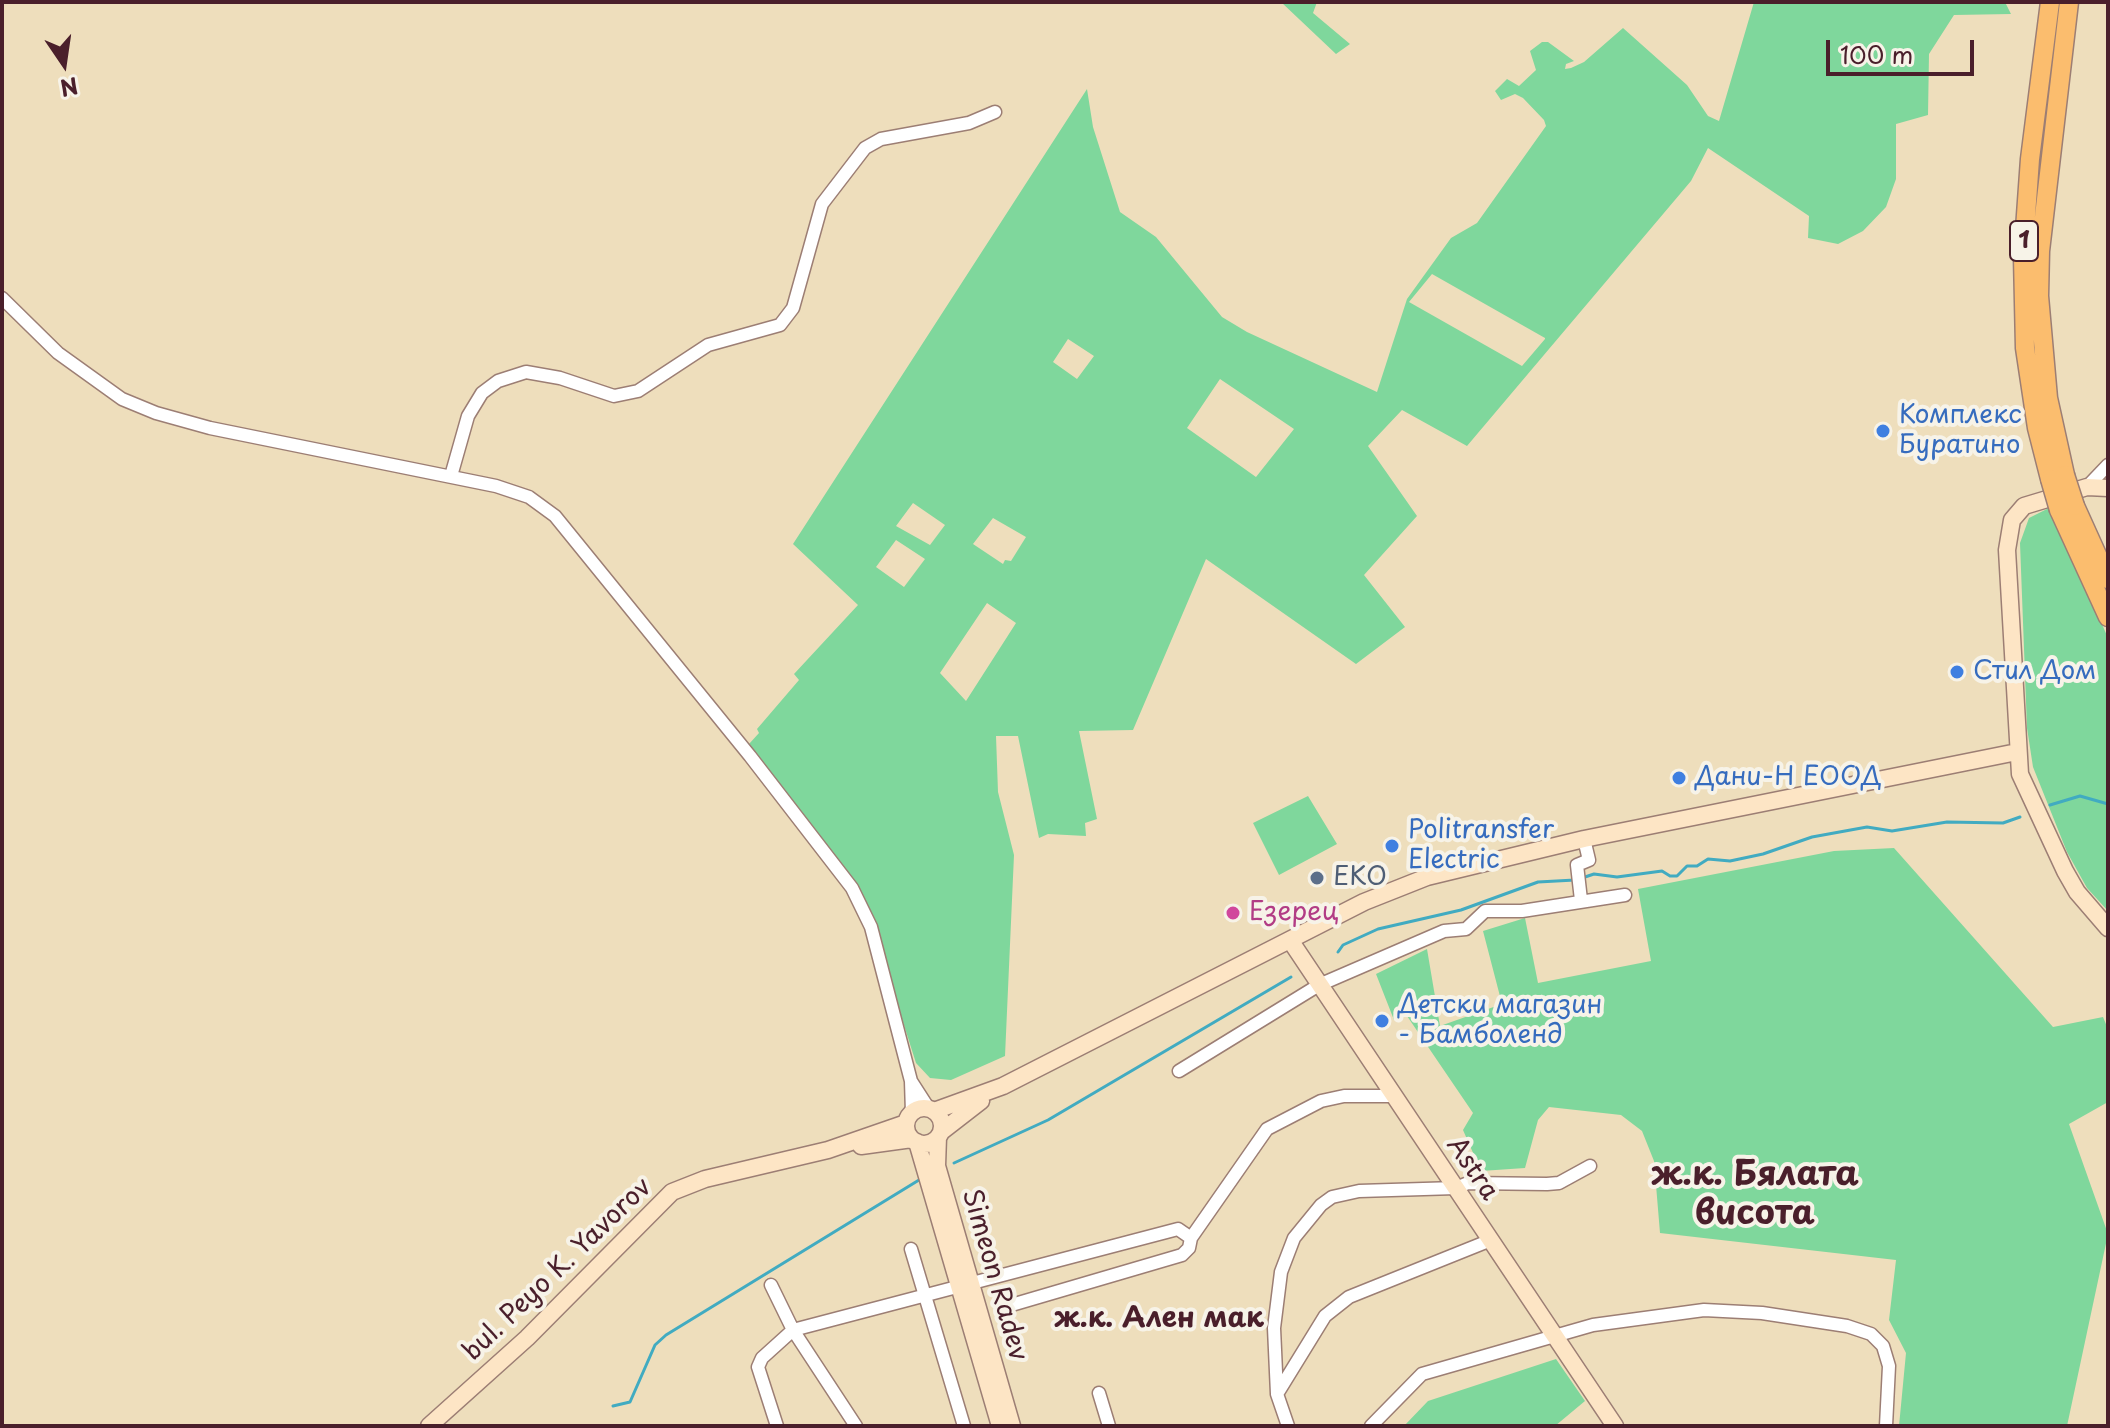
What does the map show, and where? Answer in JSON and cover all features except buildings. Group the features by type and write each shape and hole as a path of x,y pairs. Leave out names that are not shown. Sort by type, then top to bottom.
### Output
{"main road":[{"name":"1","path":"2050,2 2030,159 2023,257 2025,348 2035,417 2076,502 2108,579"},
{"name":"1","path":"2063,475 2048,398 2040,251 2069,2"},
{"name":"1","path":"2076,502 2108,617"},
{"path":"2076,502 2108,553"}],"street":[{"path":"451,476 468,416 482,393 498,381 526,372 560,378 614,396 638,391 708,345 780,325 793,308 822,204 865,148 881,139 969,123 995,112"},
{"path":"2,298 58,353 122,399 156,413 210,428 451,476 529,497 555,516 852,888 871,927 911,1081 912,1129 928,1143 1003,1086"},
{"path":"2076,502 2108,465"},
{"path":"2108,488 2076,502 2024,506 2017,512 2009,528 2020,774 2042,827 2077,892 2108,928"},
{"path":"912,1129 932,1110 1003,1086 1364,902 1427,877 1584,839 2017,752"},
{"path":"1584,839 1589,860 1577,865 1580,896 1585,903 1625,895"},
{"path":"1179,1071 1319,985 1444,931 1466,929 1485,911 1522,911 1580,896"},
{"name":"Astra","path":"1290,940 1615,1426"},
{"path":"911,1081 932,1110"},
{"path":"1008,1306 1182,1255 1267,1129 1321,1101 1344,1096 1394,1096"},
{"name":"Simeon Radev","path":"932,1110 941,1119 937,1166 1000,1426"},
{"name":"Simeon Radev","path":"912,1129 1012,1426"},
{"name":"bul. Peyo K. Yavorov","path":"429,1426 527,1338 672,1192 705,1179 912,1129"},
{"path":"1288,1426 1277,1394 1274,1328 1281,1272 1294,1238 1321,1205 1346,1193 1456,1188 1468,1183 1513,1186 1559,1183 1590,1166"},
{"path":"777,1426 758,1367 762,1358 793,1330 1178,1229 1191,1238"},
{"path":"1277,1394 1325,1316 1349,1297 1491,1240"},
{"path":"911,1249 964,1426"},
{"path":"771,1285 793,1330 856,1426"},
{"path":"1371,1426 1422,1374 1614,1321 1704,1310 1762,1313 1860,1329 1871,1334 1883,1346 1889,1366 1886,1426"},
{"path":"1099,1393 1109,1426"}],"green space":[{"path":"1281,2 1317,2 1313,13 1350,44 1336,54"},
{"path":"1754,2 2005,2 2011,14 1954,15 1929,54 1928,115 1896,124 1896,179 1886,207 1863,231 1838,244 1808,238 1809,216 1708,148 1691,181 1467,446 1402,410 1368,446 1417,516 1364,575 1405,627 1356,664 1206,559 1133,730 1079,731 1097,819 1085,823 1086,836 1048,834 1039,838 1018,736 996,736 998,792 1014,855 1005,1056 951,1080 930,1078 916,1063 863,896 749,744 759,733 757,729 799,680 794,674 858,605 793,544 1087,89 1093,127 1120,212 1156,237 1222,317 1247,332 1377,392 1407,299 1451,238 1477,223 1546,126 1523,98 1515,94 1501,100 1495,91 1507,79 1519,86 1536,70 1530,51 1542,42 1548,42 1574,61 1566,64 1565,69 1571,68 1584,62 1623,28 1687,85 1708,116 1719,121","holes":["1432,274 1545,339 1522,366 1409,302","1068,339 1094,356 1077,379 1053,362","1220,379 1294,429 1256,477 1187,428","913,503 945,525 930,545 896,526","993,518 1026,537 1011,561 1005,560 1003,564 973,544","896,540 925,559 904,587 876,567","987,603 1016,623 966,701 940,673"]},
{"path":"2051,507 2108,638 2108,911 2087,888 2067,852 2033,767 2027,728 2020,543 2029,518"},
{"path":"1308,796 1337,844 1279,875 1253,823"},
{"path":"1894,848 2053,1027 2103,1017 2108,1029 2108,1102 2069,1124 2108,1234 2067,1426 1899,1426 1906,1353 1889,1320 1896,1260 1660,1233 1654,1161 1642,1131 1621,1115 1549,1107 1538,1120 1525,1168 1481,1171 1463,1130 1473,1113 1405,1013 1394,1020 1376,974 1427,949 1440,1026 1502,1004 1483,931 1525,918 1538,983 1651,961 1638,889 1834,851"},
{"path":"1556,1359 1585,1401 1555,1426 1404,1426 1428,1401"}],"waterway":[{"path":"2050,805 2080,796 2108,804"},
{"path":"1582,878 1594,874 1617,877 1662,871 1677,876 1687,866 1697,866 1708,859 1730,861 1763,854 1812,837 1867,827 1892,831 1947,822 2003,823 2020,817"},
{"path":"1338,952 1343,945 1378,929 1461,910 1538,882 1575,880"},
{"path":"954,1163 1048,1120 1291,977"},
{"path":"613,1406 630,1402 655,1345 666,1335 919,1180"}],"place":[{"name":"Комплекс Буратино","path":"1883,431"},
{"name":"Стил Дом","path":"1957,672"},
{"name":"Дани-Н ЕООД","path":"1679,778"},
{"name":"Politransfer Electric","path":"1392,846"},
{"name":"EKO","path":"1317,878"},
{"name":"Езерец","path":"1233,913"},
{"name":"Детски магазин - Бамболенд","path":"1382,1021"}],"district":[{"name":"ж.к. Бялата висота","path":"1755,1196"},
{"name":"ж.к. Ален мак","path":"1159,1319"}]}
